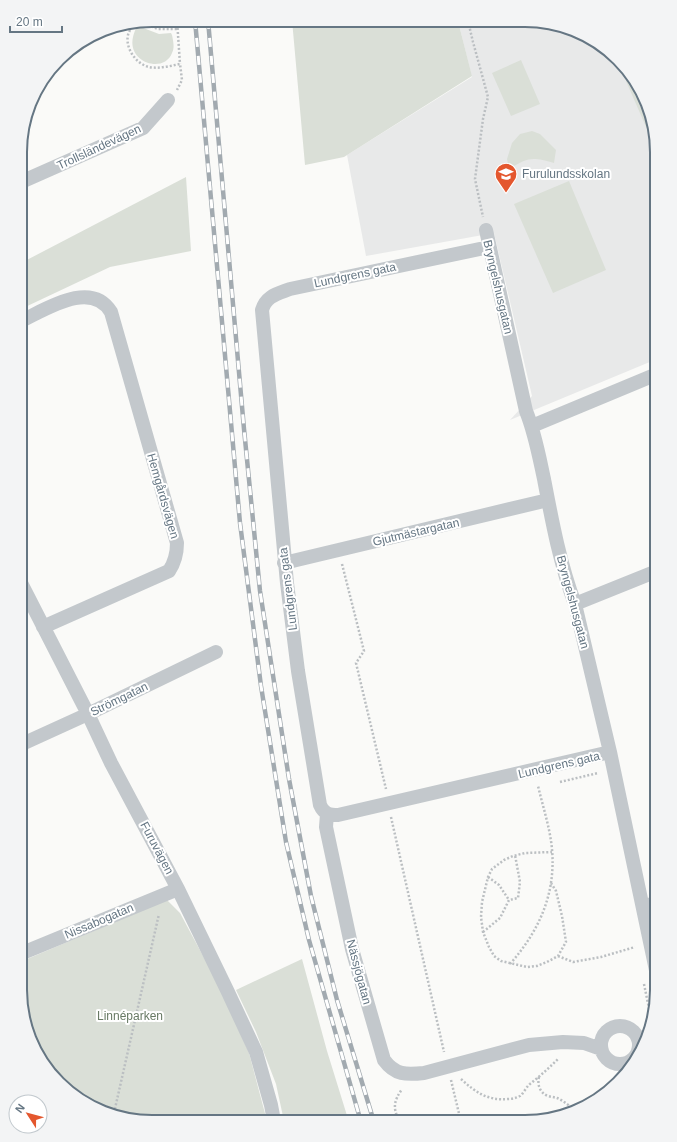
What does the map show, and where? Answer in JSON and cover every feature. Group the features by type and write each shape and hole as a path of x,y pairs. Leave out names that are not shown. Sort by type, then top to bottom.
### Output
{"street":[{"name":"Trollsländevägen","path":"27,179 142,128 168,100"},
{"name":"Bryngelshusgatan","path":"486,230 526,411 532,426 568,583 575,604 610,752 650,905"},
{"name":"Lundgrens gata","path":"489,247 290,289 273,295 266,301 262,310 284,563 298,671 320,805 322,810 327,814 346,814 610,752"},
{"name":"Hemgårdsvägen","path":"27,318 60,303 80,297 91,297 107,306 111,312 177,543 177,552 173,565 169,571 43,627"},
{"path":"532,426 650,377"},
{"name":"Gjutmästargatan","path":"284,563 548,500"},
{"path":"575,604 650,574"},
{"name":"Furuvägen","path":"27,596 88,714 111,763 178,889 256,1052 273,1115"},
{"name":"Strömgatan","path":"27,742 216,652"},
{"name":"Nässjögatan","path":"327,814 326,827 352,949 384,1060 389,1067 399,1072 411,1075"},
{"name":"Nissabogatan","path":"27,951 178,889"},
{"path":"624,1066 611,1062 605,1056 601,1049 603,1036 613,1027 621,1026 630,1028 636,1034 639,1041"},
{"path":"411,1075 424,1073 529,1045 563,1042 584,1043 601,1049"}],"path":[{"path":"153,27 158,29 177,29 182,80 178,89 168,100"},
{"path":"131,29 128,35 130,52 141,65 162,68 180,64"},
{"path":"510,964 526,944 538,924 549,895 551,883 552,852 549,832 538,786"},
{"path":"551,883 556,891 566,942 558,956 538,966 527,967 501,962 494,956 483,932 481,917 482,902 488,877 492,869 504,860 515,855 552,852"},
{"path":"509,900 518,898 520,889 515,855"},
{"path":"488,877 499,885 509,900"},
{"path":"115,1110 163,895"},
{"path":"483,932 500,918 509,900"},
{"path":"558,956 573,962 601,957 636,947"},
{"path":"448,1066 472,1089 493,1099 506,1099 522,1094 528,1085 567,1049 576,1043"},
{"path":"448,1066 459,1115"},
{"path":"397,1115 394,1106 395,1101 411,1075"},
{"path":"539,1076 538,1085 541,1091 546,1095 558,1098 570,1107"}],"shaded area":[{"name":"Furulundsskolan","path":"460,27 542,28 573,36 588,44 614,63 624,76 641,104 648,127 650,143 650,362 510,420 532,396 494,233 366,256 347,155 472,77"}],"green space":[{"path":"293,27 460,27 472,76 344,157 305,165"},
{"path":"137,28 142,28 159,34 171,33 173,49 168,59 162,63 155,64 147,63 141,59 135,53 133,46"},
{"path":"521,60 540,104 511,116 492,73"},
{"path":"626,81 633,89 641,104 649,133"},
{"path":"532,131 540,134 556,150 554,163 531,159 521,162 509,169 507,159 512,143 520,134"},
{"path":"186,177 191,251 110,267 27,306 27,260"},
{"path":"569,181 606,270 553,293 514,204"},
{"name":"Linnéparken","path":"167,900 180,913 224,995 249,1053 265,1115 135,1114 104,1106 89,1098 63,1079 44,1053 36,1038 28,1007 27,959"},
{"path":"302,959 327,1051 347,1115 283,1115 276,1084 256,1032 236,990"}],"railway":[{"path":"196,27 240,523 261,686 286,842 309,940 359,1115"},
{"path":"209,27 244,429 260,591 289,779 311,896 337,1000 372,1115"}],"place":[{"name":"Furulundsskolan","path":"506,194"}]}
